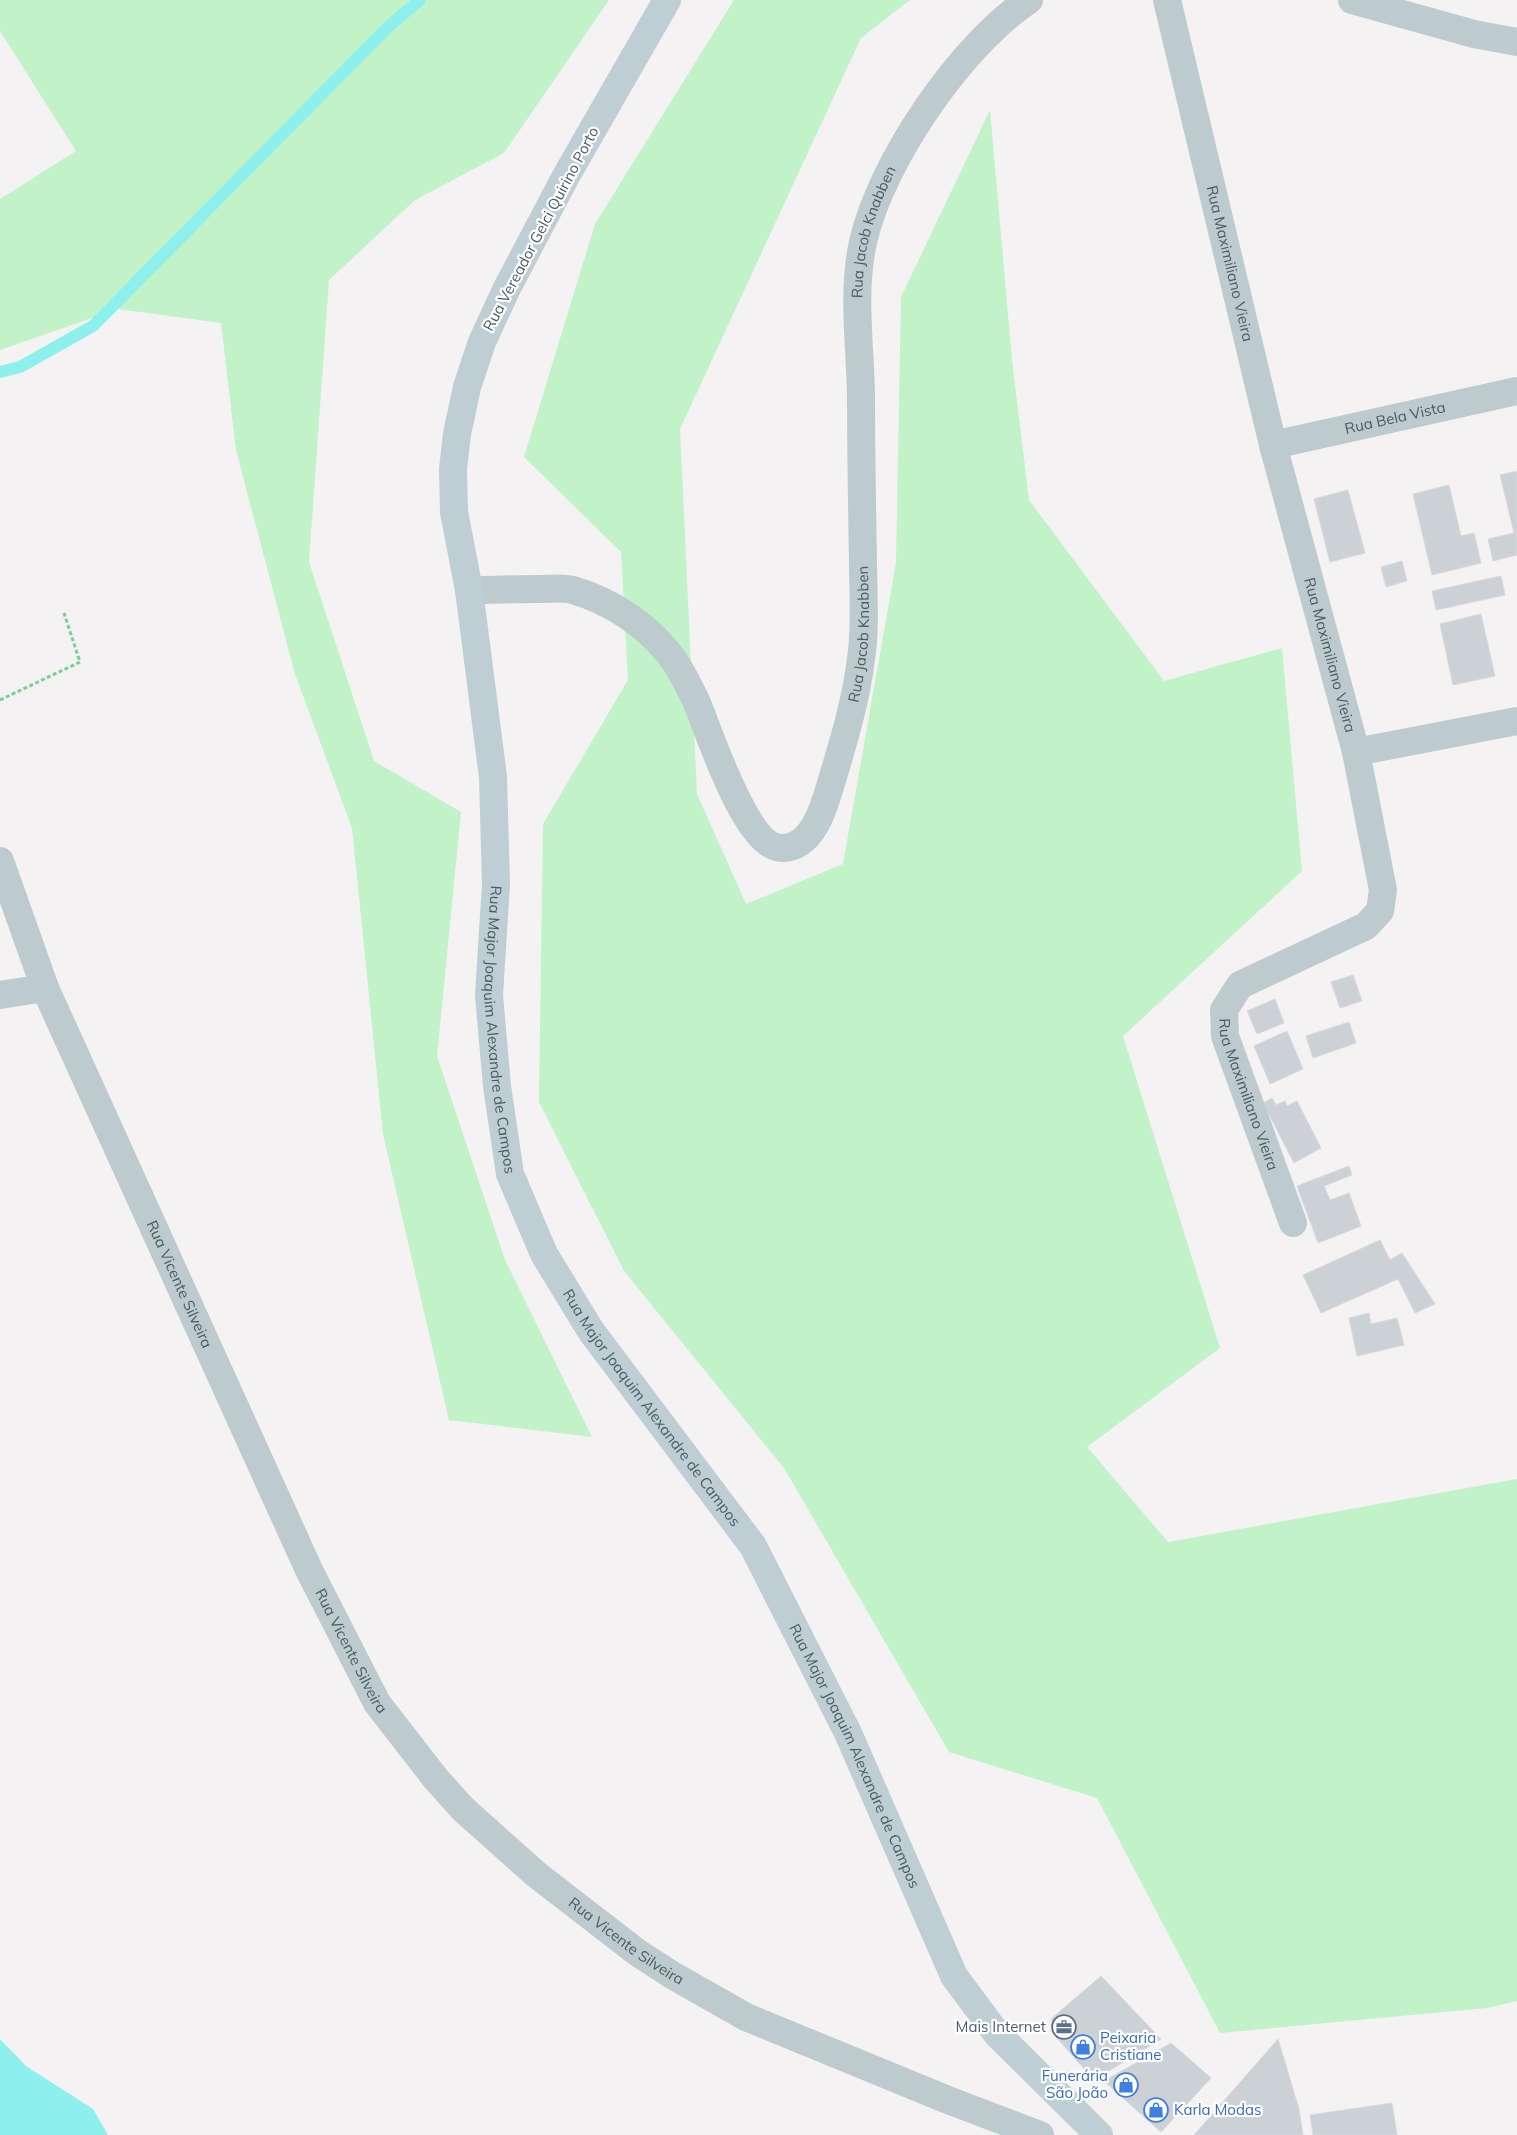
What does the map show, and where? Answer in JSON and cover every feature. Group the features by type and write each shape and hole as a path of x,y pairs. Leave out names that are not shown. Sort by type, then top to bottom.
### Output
{"main road":[{"name":"Rua Vereador Gelci Quirino Porto","path":"469,590 454,512 453,469 456,434 467,387 482,342 507,288 570,168 667,0"},
{"name":"Rua Major Joaquim Alexandre de Campos","path":"469,590 494,777 496,884 489,996 497,1086 510,1174 544,1254 591,1331 753,1546 848,1733 954,1976 997,2034 1099,2135"}],"street":[{"name":"Rua Jacob Knabben","path":"469,590 569,589 600,600 625,614 650,634 671,656 695,700 744,814 756,832 770,845 782,848 798,844 805,839 820,815 830,790 851,715 862,655 860,368 856,295 863,242 875,204 896,161 922,117 973,48 1006,17 1029,0"},
{"name":"Rua Maximiliano Vieira","path":"1167,0 1273,445 1356,752 1383,890 1380,911 1366,926 1240,985 1224,1010 1225,1036 1293,1223"},
{"path":"1352,0 1474,34 1517,42"},
{"name":"Rua Bela Vista","path":"1273,445 1517,391"},
{"path":"1356,752 1517,721"},
{"name":"Rua Vicente Silveira","path":"0,861 45,988 309,1570 377,1703 436,1779 463,1809 537,1875 638,1953 672,1976 746,2017 948,2100 1040,2135"},
{"path":"0,995 45,988"}],"path":[{"path":"0,700 80,662 64,613"}],"green space":[{"path":"0,0 609,0 504,153 415,200 329,280 309,562 374,761 461,812 437,1056 505,1260 592,1437 449,1420 383,1134 352,828 295,674 236,450 221,323 118,309 0,350 0,199 76,151 0,31"},
{"path":"734,0 910,0 861,38 680,429 697,794 746,904 843,864 896,563 901,297 990,110 1012,360 1029,500 1164,681 1282,648 1302,871 1123,1036 1220,1348 1087,1447 1168,1542 1517,1479 1517,2001 1487,2008 1220,2033 1097,1798 949,1752 784,1468 624,1271 539,1102 543,824 628,680 621,552 524,457 595,224"}],"water":[{"path":"0,2039 26,2066 93,2109 108,2135 0,2135"}],"building":[{"path":"1517,471 1517,555 1493,561 1488,539 1514,533 1500,475"},
{"path":"1449,485 1461,536 1474,533 1481,563 1432,575 1413,494"},
{"path":"1348,490 1365,553 1330,562 1314,499"},
{"path":"1402,561 1407,581 1386,587 1381,567"},
{"path":"1501,576 1505,595 1436,610 1432,591"},
{"path":"1481,614 1495,676 1453,685 1440,624"},
{"path":"1353,975 1362,1001 1340,1008 1331,982"},
{"path":"1275,999 1284,1023 1257,1034 1247,1011"},
{"path":"1349,1022 1356,1043 1313,1058 1306,1036"},
{"path":"1287,1031 1303,1069 1270,1084 1254,1046"},
{"path":"1272,1098 1276,1105 1285,1101 1287,1106 1297,1101 1321,1148 1294,1163 1263,1103"},
{"path":"1349,1166 1352,1175 1324,1186 1330,1200 1349,1193 1361,1226 1318,1243 1297,1186"},
{"path":"1380,1240 1390,1260 1402,1253 1435,1304 1415,1313 1398,1279 1321,1313 1303,1275"},
{"path":"1369,1313 1371,1324 1397,1318 1404,1345 1357,1356 1349,1318"},
{"path":"1101,1976 1161,2039 1094,2080 1056,2037 1051,2019"},
{"path":"1278,2039 1299,2109 1303,2135 1194,2135"},
{"path":"1171,2043 1211,2078 1161,2132 1104,2081"},
{"path":"1392,2103 1397,2135 1313,2135 1310,2115"}],"waterway":[{"path":"0,372 20,367 93,326 389,26 420,0"}],"place":[{"name":"Mais Internet","path":"1064,2027"},
{"name":"Peixaria Cristiane","path":"1083,2047"},
{"name":"Funerária São João","path":"1126,2085"},
{"name":"Karla Modas","path":"1156,2110"}]}
